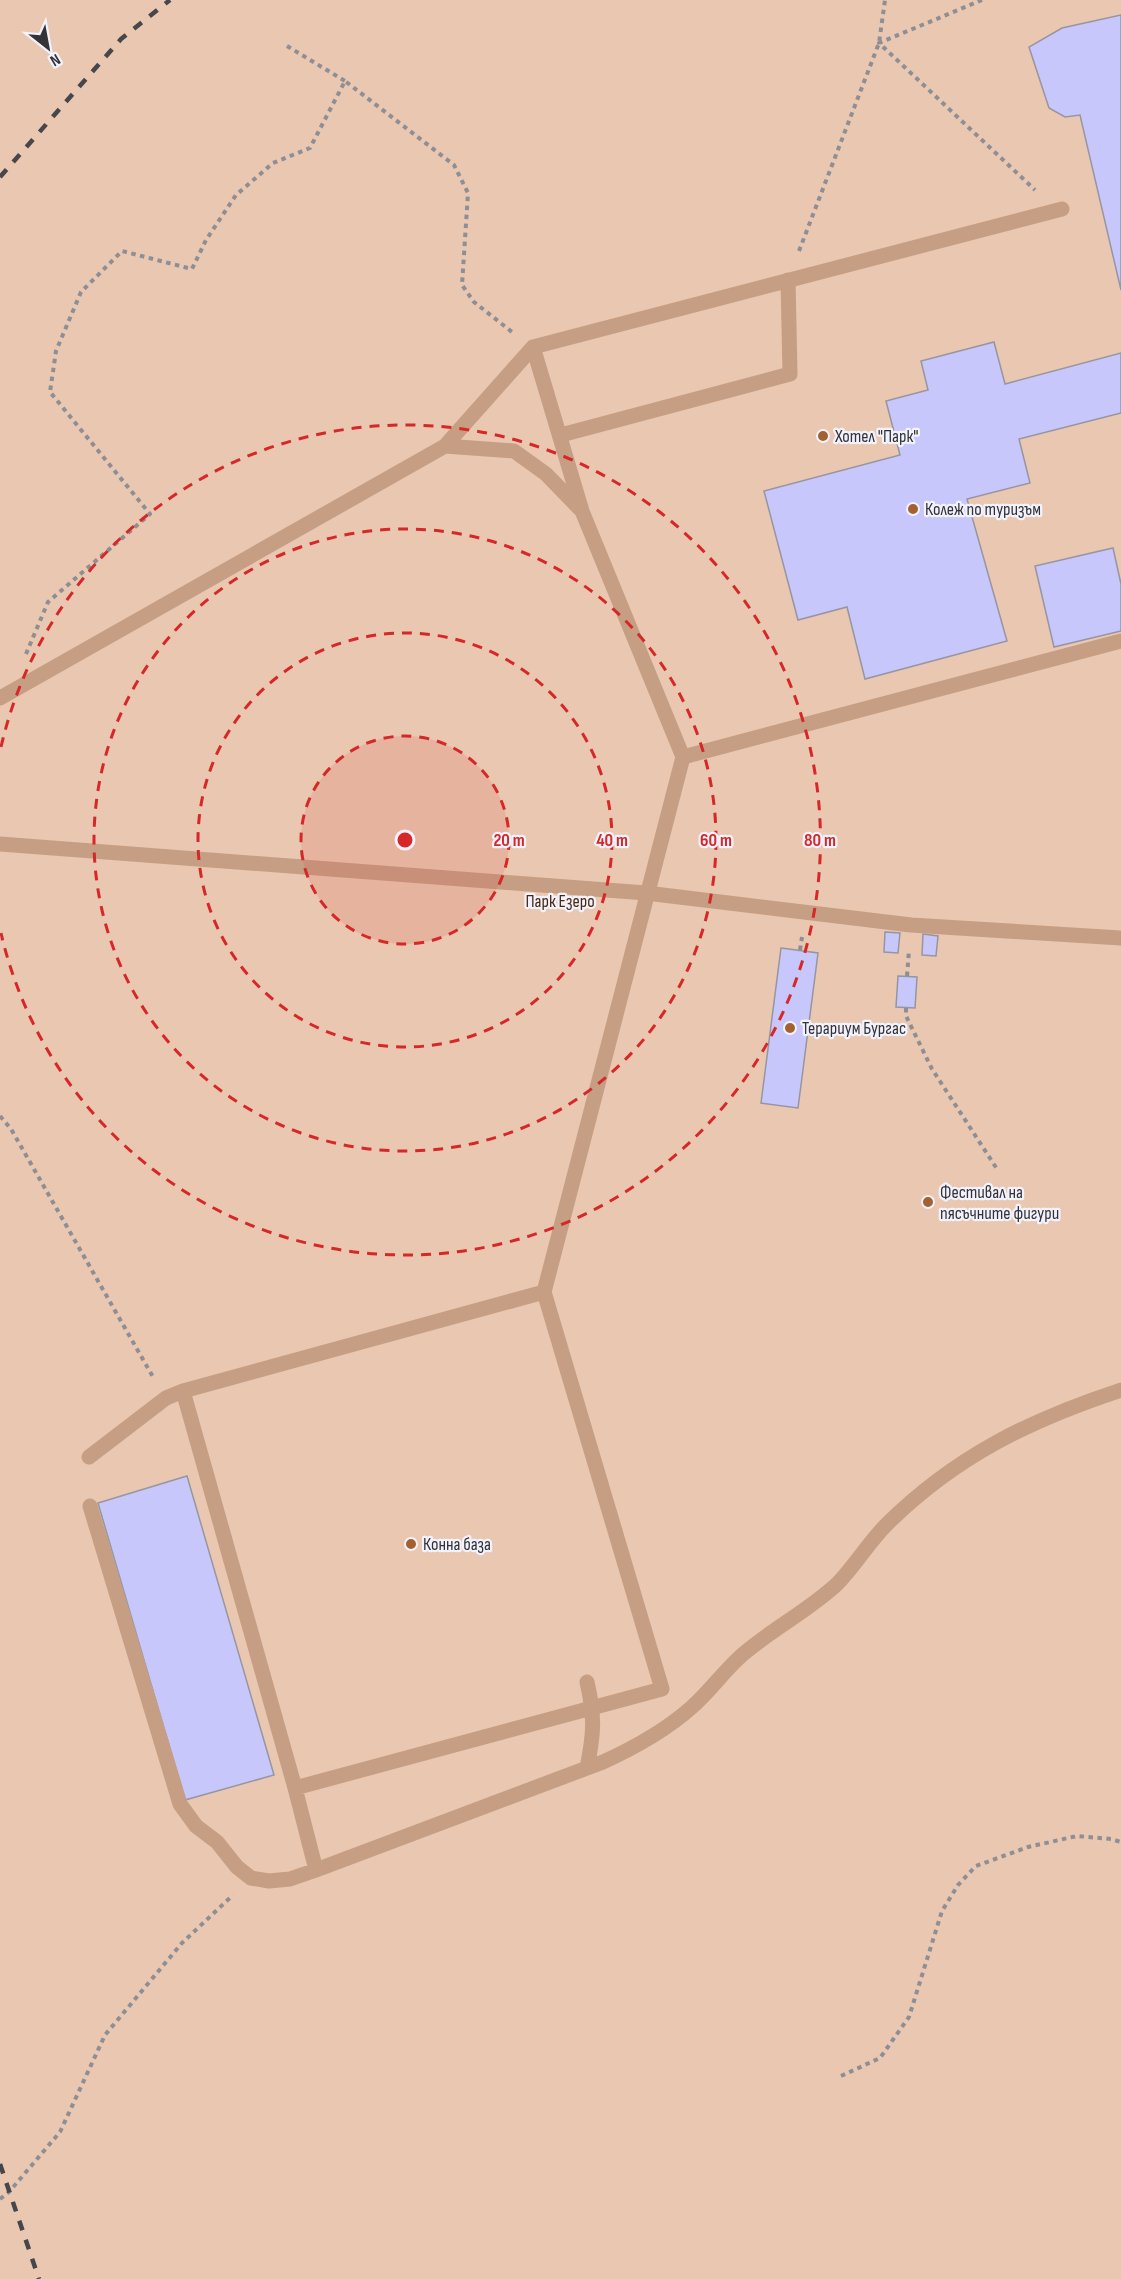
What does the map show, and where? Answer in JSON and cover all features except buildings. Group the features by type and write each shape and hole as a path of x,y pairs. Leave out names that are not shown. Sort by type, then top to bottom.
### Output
{"street":[{"path":"0,698 445,446 533,347 1062,209"},
{"path":"561,435 790,374 788,279"},
{"path":"295,1788 662,1689 544,1292 683,757 582,512 533,347"},
{"path":"445,446 514,451 546,474 582,512"},
{"path":"683,757 1121,641"},
{"path":"0,844 646,893 911,925 1121,938"},
{"path":"89,1457 166,1398 183,1391 544,1292"},
{"path":"90,1506 180,1804 196,1826 218,1842 237,1867 251,1878 269,1881 290,1879 586,1768 632,1749 656,1735 694,1706 717,1678 743,1653 810,1607 838,1582 885,1526 931,1484 990,1444 1038,1420 1121,1390"},
{"path":"183,1391 316,1870"},
{"path":"586,1768 594,1733 593,1708 587,1682"}],"path":[{"path":"788,279 879,43 885,0"},
{"path":"879,43 982,0"},
{"path":"879,43 1030,187 1062,209"},
{"path":"287,46 345,81 454,165 468,193 462,285 474,302 533,347"},
{"path":"21,687 27,648 48,602 150,514 50,392 56,351 81,292 122,251 192,269 206,240 236,195 273,163 310,148 345,81"},
{"path":"906,1008 906,1016 932,1069 997,1169"},
{"path":"0,1116 16,1139 166,1398"},
{"path":"841,2076 880,2058 909,2018 942,1911 958,1885 976,1866 1028,1847 1077,1836 1121,1842"},
{"path":"0,2199 9,2192 60,2132 105,2035 182,1943 251,1878"}],"green space":[{"name":"Парк Езеро","path":"0,0 1121,0 1121,2279 0,2279"}],"railway":[{"path":"0,177 121,39 170,0"},
{"path":"0,2164 39,2279"}],"place":[{"name":"Хотел \"Парк\"","path":"823,436"},
{"name":"Колеж по туризъм","path":"913,509"},
{"name":"Терариум Бургас","path":"790,1028"},
{"name":"Фестивал на пясъчните фигури","path":"928,1202"},
{"name":"Конна база","path":"411,1544"}]}
